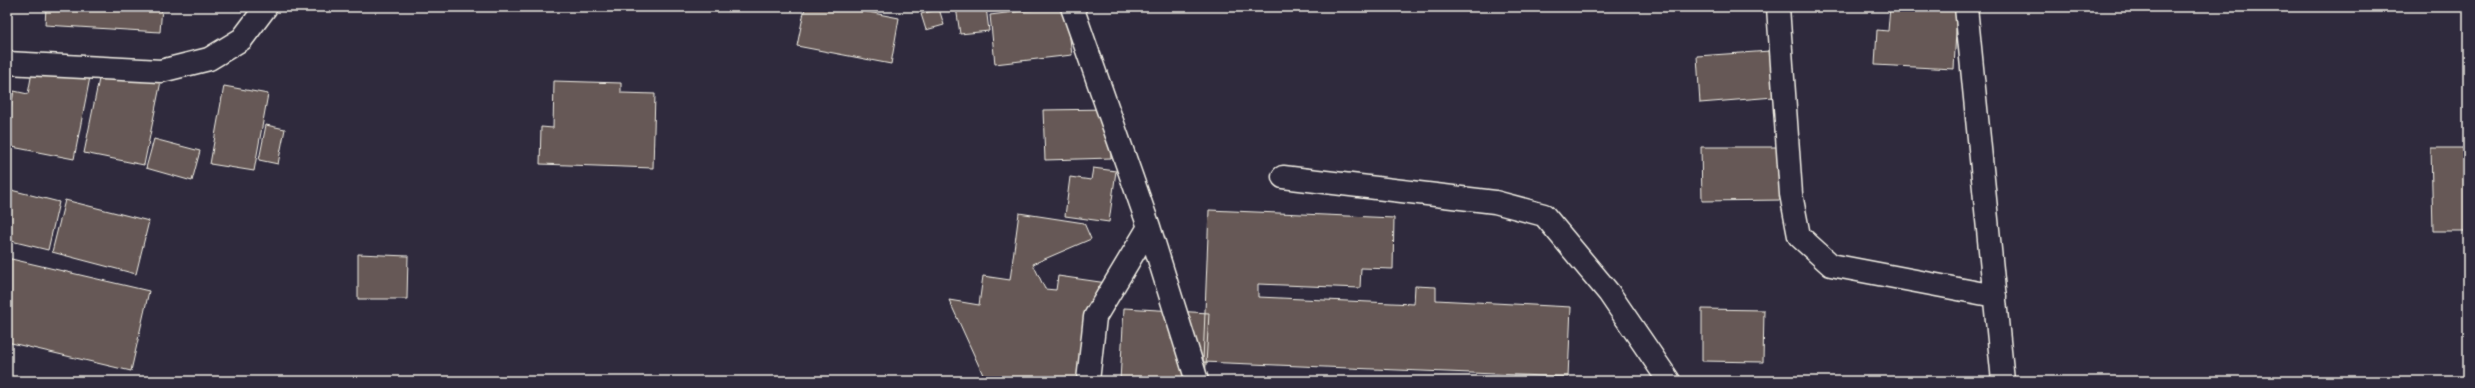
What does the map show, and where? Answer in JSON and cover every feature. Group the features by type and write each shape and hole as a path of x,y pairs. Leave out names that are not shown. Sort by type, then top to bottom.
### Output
{"street":[{"path":"7,63 161,71 209,59 242,39 266,7"},
{"path":"1072,7 1149,227 1197,381"},
{"path":"1778,7 1791,194 1799,236 1831,265 1995,296"},
{"path":"1966,7 2003,381"},
{"path":"1283,177 1495,202 1544,215 1609,293 1669,381"},
{"path":"1088,381 1095,317 1149,227"}],"building":[{"path":"46,7 162,7 160,32 45,25"},
{"path":"805,7 842,7 899,18 891,64 797,46"},
{"path":"956,7 986,7 989,31 960,34"},
{"path":"1054,7 1066,7 1072,55 995,64 990,15"},
{"path":"1890,7 1957,10 1954,69 1875,65 1877,30 1888,31"},
{"path":"939,9 944,25 926,30 921,14"},
{"path":"1770,51 1774,97 1700,103 1697,56"},
{"path":"34,61 91,72 74,159 7,146 7,126 14,91 28,94"},
{"path":"101,69 161,81 144,165 84,153"},
{"path":"554,81 621,83 621,93 655,94 653,168 540,164 541,127 553,128"},
{"path":"224,86 268,94 254,171 210,164"},
{"path":"1110,109 1111,158 1045,160 1043,110"},
{"path":"266,125 285,129 278,164 259,160"},
{"path":"154,139 200,151 192,181 146,168"},
{"path":"1701,147 1781,147 1782,200 1702,201"},
{"path":"2431,148 2468,148 2468,231 2433,231"},
{"path":"1093,168 1116,171 1109,222 1065,216 1070,177 1091,180"},
{"path":"7,189 59,202 48,250 7,240"},
{"path":"65,200 149,221 136,274 52,252"},
{"path":"1209,210 1394,218 1393,269 1361,268 1360,288 1258,284 1258,297 1414,304 1415,286 1436,287 1436,300 1571,307 1568,377 1203,362"},
{"path":"1019,213 1084,223 1091,239 1033,264 1045,289 1056,290 1058,276 1107,283 1093,381 1009,381 984,377 949,300 979,305 983,276 1010,280"},
{"path":"358,254 408,256 407,299 358,299"},
{"path":"7,258 149,291 131,371 7,342"},
{"path":"1124,308 1209,313 1205,381 1120,381"},
{"path":"1702,309 1764,310 1763,362 1702,361"}]}
